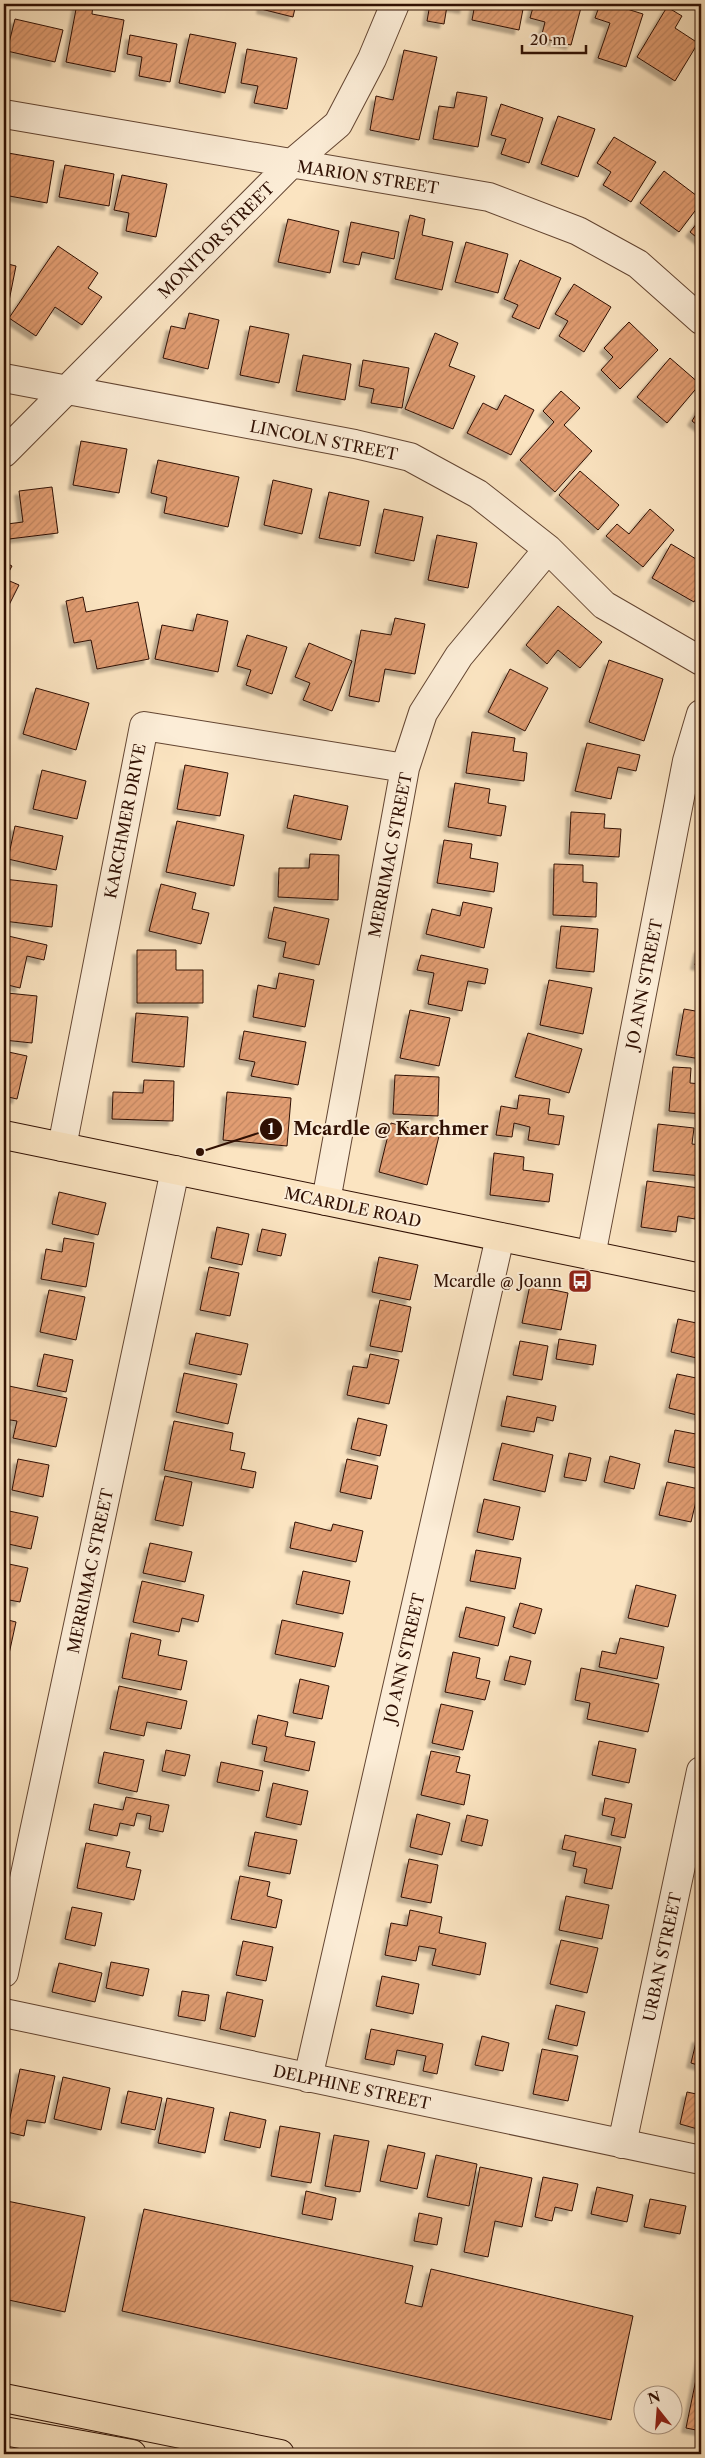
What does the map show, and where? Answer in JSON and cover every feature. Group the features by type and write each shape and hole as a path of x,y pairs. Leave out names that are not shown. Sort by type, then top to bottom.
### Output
{"main road":[{"name":"MCARDLE ROAD","path":"4,1135 701,1278"},
{"path":"4,2398 280,2454"},
{"path":"4,2432 132,2454"}],"street":[{"name":"MONITOR STREET","path":"4,453 291,164 338,124 372,59 395,4"},
{"name":"MARION STREET","path":"4,114 488,197 578,232 638,264 701,320"},
{"name":"LINCOLN STREET","path":"4,378 355,444 410,457 478,494 548,549 604,605 701,661"},
{"name":"MERRIMAC STREET","path":"326,1201 406,768 423,713 459,656 548,549"},
{"name":"JO ANN STREET","path":"591,1256 687,761 701,714"},
{"name":"KARCHMER DRIVE","path":"62,1147 144,726 406,768"},
{"name":"MERRIMAC STREET","path":"4,1973 175,1170"},
{"name":"JO ANN STREET","path":"308,2078 500,1237"},
{"name":"URBAN STREET","path":"622,2144 701,1771"},
{"name":"DELPHINE STREET","path":"4,2013 701,2160"}],"building":[{"path":"77,4 93,4 92,14 124,20 115,72 66,62"},
{"path":"262,4 296,4 293,17 261,9"},
{"path":"430,4 465,4 464,9 447,6 444,24 427,21"},
{"path":"475,4 524,4 519,30 472,20"},
{"path":"534,4 582,4 571,45 541,38 545,22 530,18"},
{"path":"600,4 611,4 643,14 626,67 598,58 610,23 595,18"},
{"path":"667,7 682,16 675,28 698,43 675,81 637,57"},
{"path":"15,19 63,30 55,62 7,51"},
{"path":"190,34 236,43 225,93 179,83"},
{"path":"130,35 177,44 170,82 139,76 142,57 127,54"},
{"path":"247,49 297,58 287,109 254,103 258,86 241,83"},
{"path":"404,50 437,57 419,140 370,130 376,96 393,100"},
{"path":"457,92 487,97 478,147 433,139 439,106 454,108"},
{"path":"501,104 543,118 529,163 501,154 506,139 491,135"},
{"path":"558,116 595,129 578,177 541,164"},
{"path":"614,137 656,162 631,202 603,185 611,172 597,163"},
{"path":"8,153 54,161 47,203 4,195"},
{"path":"65,165 114,174 109,206 59,197"},
{"path":"664,171 701,199 701,203 679,232 640,203"},
{"path":"122,175 167,184 156,237 126,231 129,213 114,210"},
{"path":"410,215 425,219 422,235 453,242 442,290 395,279"},
{"path":"701,218 701,241 690,232"},
{"path":"288,219 339,231 330,273 278,262"},
{"path":"351,222 399,232 394,259 362,252 359,265 343,262"},
{"path":"466,242 508,254 498,293 455,282"},
{"path":"58,246 98,273 88,288 102,297 82,325 55,307 36,336 9,318"},
{"path":"520,260 561,278 539,329 512,317 518,305 504,299"},
{"path":"4,263 16,266 4,326"},
{"path":"574,284 611,307 584,352 559,336 568,321 555,314"},
{"path":"189,313 219,320 208,369 163,358 171,326 185,329"},
{"path":"629,322 658,350 620,389 601,370 613,357 604,348"},
{"path":"250,326 289,334 279,383 240,375"},
{"path":"435,333 458,343 449,366 475,376 453,429 405,409"},
{"path":"303,355 351,364 345,400 296,391"},
{"path":"670,358 700,384 667,423 637,397"},
{"path":"363,360 409,368 402,408 371,403 374,389 359,386"},
{"path":"561,391 580,408 564,425 592,451 555,492 520,460 554,422 543,411"},
{"path":"505,395 534,410 511,455 467,433 483,403 497,410"},
{"path":"701,406 701,428 692,421"},
{"path":"81,441 127,449 119,493 73,485"},
{"path":"158,460 239,477 228,527 164,513 167,497 151,493"},
{"path":"580,471 619,505 598,530 559,495"},
{"path":"273,480 312,489 302,534 264,525"},
{"path":"52,487 58,533 9,539 7,524 23,522 19,491"},
{"path":"329,492 369,501 360,546 319,538"},
{"path":"384,509 423,517 414,561 375,553"},
{"path":"650,509 674,530 643,567 606,536 617,524 629,534"},
{"path":"437,535 477,543 468,588 428,580"},
{"path":"671,544 701,562 701,590 694,602 652,578"},
{"path":"4,562 12,566 5,579 19,585 6,611 4,610"},
{"path":"83,597 86,612 138,602 149,659 97,669 91,640 74,643 66,601"},
{"path":"558,606 602,642 580,668 558,650 547,664 526,645"},
{"path":"197,614 228,621 218,672 155,659 162,625 193,631"},
{"path":"395,618 425,624 415,674 385,669 379,702 349,696 361,630 391,635"},
{"path":"247,635 287,647 272,694 246,685 251,670 237,666"},
{"path":"309,643 352,661 332,711 303,700 310,683 295,677"},
{"path":"609,660 663,679 644,741 589,722"},
{"path":"510,669 548,688 525,731 488,712"},
{"path":"36,688 89,703 76,750 23,734"},
{"path":"472,732 515,738 513,751 527,753 524,781 466,773"},
{"path":"587,743 640,755 636,771 618,767 611,799 575,791"},
{"path":"185,765 228,773 220,816 177,809"},
{"path":"42,770 86,781 77,819 33,809"},
{"path":"455,783 490,789 488,803 506,806 501,836 448,827"},
{"path":"294,795 348,806 341,840 287,828"},
{"path":"571,812 605,814 604,828 621,829 619,857 569,854"},
{"path":"177,821 244,835 234,886 166,872"},
{"path":"15,826 63,836 56,870 8,859"},
{"path":"444,840 472,844 470,858 498,863 494,892 437,883"},
{"path":"310,854 339,855 338,900 278,897 279,868 309,868"},
{"path":"554,864 583,865 583,882 597,883 596,917 553,915"},
{"path":"4,879 57,885 52,927 4,921"},
{"path":"161,884 196,893 192,909 209,913 201,944 149,931"},
{"path":"463,902 492,908 484,948 426,934 432,909 460,916"},
{"path":"274,907 329,919 319,965 283,957 286,942 268,938"},
{"path":"561,926 598,929 594,972 556,968"},
{"path":"4,935 47,945 44,960 27,956 20,988 4,984"},
{"path":"699,948 701,949 701,966 695,965"},
{"path":"137,950 176,950 176,970 203,970 203,1003 137,1003"},
{"path":"421,955 488,969 485,984 468,981 462,1011 428,1004 434,973 417,970"},
{"path":"279,973 314,980 305,1027 253,1017 258,985 276,989"},
{"path":"549,980 592,988 583,1034 540,1025"},
{"path":"7,993 37,996 32,1043 4,1040 4,1008"},
{"path":"684,1009 701,1012 701,1059 676,1055"},
{"path":"410,1010 450,1018 439,1066 400,1058"},
{"path":"136,1013 188,1017 184,1067 132,1062"},
{"path":"244,1031 306,1042 298,1085 251,1076 255,1062 239,1059"},
{"path":"528,1033 582,1049 569,1093 515,1077"},
{"path":"4,1051 27,1056 17,1099 4,1096"},
{"path":"673,1067 691,1068 690,1083 701,1084 701,1114 669,1111"},
{"path":"395,1075 439,1077 438,1116 393,1114"},
{"path":"144,1080 174,1081 173,1121 112,1119 113,1092 143,1093"},
{"path":"227,1092 291,1098 287,1146 223,1140"},
{"path":"519,1095 550,1099 548,1114 564,1116 559,1145 528,1140 530,1127 514,1123 512,1137 496,1135 501,1106 517,1109"},
{"path":"391,1123 439,1136 427,1185 379,1172"},
{"path":"658,1124 694,1128 692,1144 701,1145 701,1176 653,1171"},
{"path":"494,1153 524,1157 523,1170 553,1174 549,1202 490,1195"},
{"path":"647,1181 699,1188 695,1219 678,1216 676,1232 641,1227"},
{"path":"59,1192 106,1203 98,1235 52,1224"},
{"path":"217,1227 249,1234 242,1265 211,1258"},
{"path":"262,1229 286,1234 281,1256 257,1251"},
{"path":"64,1238 94,1243 86,1287 41,1279 46,1249 62,1252"},
{"path":"379,1257 418,1265 410,1300 372,1292"},
{"path":"209,1267 239,1273 230,1316 200,1310"},
{"path":"530,1285 568,1293 561,1330 522,1323"},
{"path":"49,1290 85,1297 76,1340 40,1332"},
{"path":"380,1300 411,1307 402,1352 370,1346"},
{"path":"678,1319 701,1324 701,1359 671,1352"},
{"path":"196,1333 248,1344 241,1375 189,1364"},
{"path":"559,1339 596,1345 593,1365 556,1359"},
{"path":"520,1341 548,1346 542,1380 513,1375"},
{"path":"44,1354 73,1360 66,1392 37,1386"},
{"path":"370,1354 399,1360 389,1404 347,1395 353,1366 367,1368"},
{"path":"184,1373 237,1384 228,1424 176,1412"},
{"path":"677,1374 701,1379 701,1416 669,1408"},
{"path":"4,1385 67,1398 56,1447 13,1438 17,1421 4,1419"},
{"path":"507,1396 556,1406 553,1421 537,1417 534,1432 501,1426"},
{"path":"358,1418 387,1425 380,1456 351,1449"},
{"path":"174,1421 233,1433 230,1450 245,1453 241,1469 256,1472 253,1488 164,1470"},
{"path":"675,1430 701,1435 701,1469 668,1462"},
{"path":"502,1443 553,1455 545,1492 493,1480"},
{"path":"569,1453 591,1458 586,1481 564,1477"},
{"path":"610,1456 640,1464 634,1489 604,1482"},
{"path":"18,1459 49,1465 43,1497 12,1490"},
{"path":"347,1459 378,1466 371,1499 340,1492"},
{"path":"165,1476 192,1482 183,1526 155,1520"},
{"path":"667,1482 699,1489 691,1522 659,1515"},
{"path":"484,1499 520,1507 513,1540 477,1532"},
{"path":"4,1510 38,1517 31,1549 4,1543"},
{"path":"295,1522 331,1531 333,1524 363,1531 356,1562 290,1548"},
{"path":"150,1543 192,1552 185,1582 143,1573"},
{"path":"476,1550 521,1558 515,1589 470,1581"},
{"path":"4,1563 28,1568 20,1602 4,1599"},
{"path":"303,1571 350,1581 343,1614 296,1604"},
{"path":"142,1581 204,1595 198,1622 182,1618 179,1632 133,1622"},
{"path":"636,1585 676,1595 668,1627 628,1618"},
{"path":"520,1603 542,1609 535,1634 513,1627"},
{"path":"466,1607 505,1617 498,1646 459,1637"},
{"path":"4,1619 16,1622 9,1654 4,1653"},
{"path":"282,1620 343,1633 335,1667 275,1654"},
{"path":"131,1633 161,1640 158,1655 187,1661 181,1690 122,1678"},
{"path":"620,1638 664,1647 657,1679 599,1667 602,1651 616,1654"},
{"path":"453,1652 480,1658 476,1678 490,1681 485,1700 445,1692"},
{"path":"510,1656 531,1661 525,1685 504,1680"},
{"path":"581,1668 659,1684 648,1732 587,1719 590,1703 575,1700"},
{"path":"300,1679 329,1686 322,1719 293,1713"},
{"path":"119,1686 187,1701 181,1729 147,1722 144,1736 110,1729"},
{"path":"441,1704 473,1711 463,1750 432,1743"},
{"path":"258,1715 288,1722 285,1736 315,1742 309,1771 264,1761 267,1747 252,1744"},
{"path":"599,1741 636,1749 629,1783 592,1775"},
{"path":"166,1750 190,1755 185,1776 162,1771"},
{"path":"431,1751 460,1757 456,1772 470,1775 464,1805 421,1795"},
{"path":"104,1752 144,1760 137,1792 98,1783"},
{"path":"221,1762 263,1771 259,1791 217,1782"},
{"path":"273,1783 308,1791 301,1825 266,1817"},
{"path":"126,1797 169,1805 163,1832 149,1829 151,1816 137,1813 134,1826 120,1823 117,1836 89,1830 94,1804 123,1810"},
{"path":"605,1798 632,1804 625,1838 611,1835 615,1818 602,1815"},
{"path":"417,1814 450,1823 442,1855 410,1847"},
{"path":"467,1815 488,1820 482,1846 461,1841"},
{"path":"255,1832 297,1840 290,1874 248,1866"},
{"path":"565,1835 621,1847 612,1889 584,1883 587,1869 573,1866 576,1852 562,1849"},
{"path":"86,1843 130,1852 126,1867 141,1870 134,1900 77,1888"},
{"path":"409,1859 438,1865 431,1903 401,1897"},
{"path":"240,1876 270,1882 267,1896 282,1900 276,1928 231,1919"},
{"path":"566,1896 609,1905 602,1939 559,1930"},
{"path":"72,1907 102,1913 95,1946 65,1939"},
{"path":"410,1910 442,1917 439,1933 486,1943 480,1975 432,1965 436,1949 419,1946 416,1961 385,1955 391,1923 407,1926"},
{"path":"561,1940 598,1948 587,1993 550,1984"},
{"path":"243,1941 273,1947 266,1981 236,1975"},
{"path":"111,1962 149,1969 143,1996 106,1988"},
{"path":"59,1963 102,1973 95,2002 52,1992"},
{"path":"382,1976 419,1984 413,2014 376,2006"},
{"path":"182,1991 209,1995 205,2021 178,2016"},
{"path":"227,1992 263,2000 255,2037 220,2029"},
{"path":"556,2005 585,2012 577,2046 548,2039"},
{"path":"371,2029 443,2044 437,2074 423,2071 426,2056 397,2050 394,2065 365,2059"},
{"path":"482,2036 509,2043 503,2071 475,2065"},
{"path":"697,2038 701,2039 701,2066 691,2063"},
{"path":"542,2049 578,2056 568,2101 533,2094"},
{"path":"20,2069 55,2076 45,2123 27,2120 24,2136 7,2132"},
{"path":"63,2077 110,2088 101,2130 54,2119"},
{"path":"128,2091 162,2098 155,2130 121,2123"},
{"path":"687,2092 701,2095 701,2130 680,2124"},
{"path":"167,2098 214,2108 205,2153 158,2143"},
{"path":"230,2112 266,2120 260,2148 224,2140"},
{"path":"280,2126 320,2133 311,2183 271,2176"},
{"path":"334,2135 369,2141 360,2192 325,2186"},
{"path":"388,2145 425,2153 417,2189 380,2181"},
{"path":"436,2155 477,2164 469,2206 427,2197"},
{"path":"480,2167 532,2178 522,2227 495,2221 488,2257 464,2252"},
{"path":"543,2177 578,2184 572,2211 555,2207 552,2221 535,2217"},
{"path":"597,2187 633,2195 627,2222 591,2214"},
{"path":"306,2191 336,2198 332,2220 302,2214"},
{"path":"650,2199 686,2206 680,2234 644,2227"},
{"path":"7,2201 85,2217 65,2312 4,2299 4,2215"},
{"path":"144,2209 413,2266 405,2303 422,2307 431,2269 633,2316 611,2420 122,2311"},
{"path":"419,2213 442,2218 437,2245 414,2241"},
{"path":"701,2355 701,2431 686,2428"}],"place":[{"name":"Mcardle @ Karchmer","path":"200,1152"},
{"name":"Mcardle @ Joann","path":"580,1281"}]}
